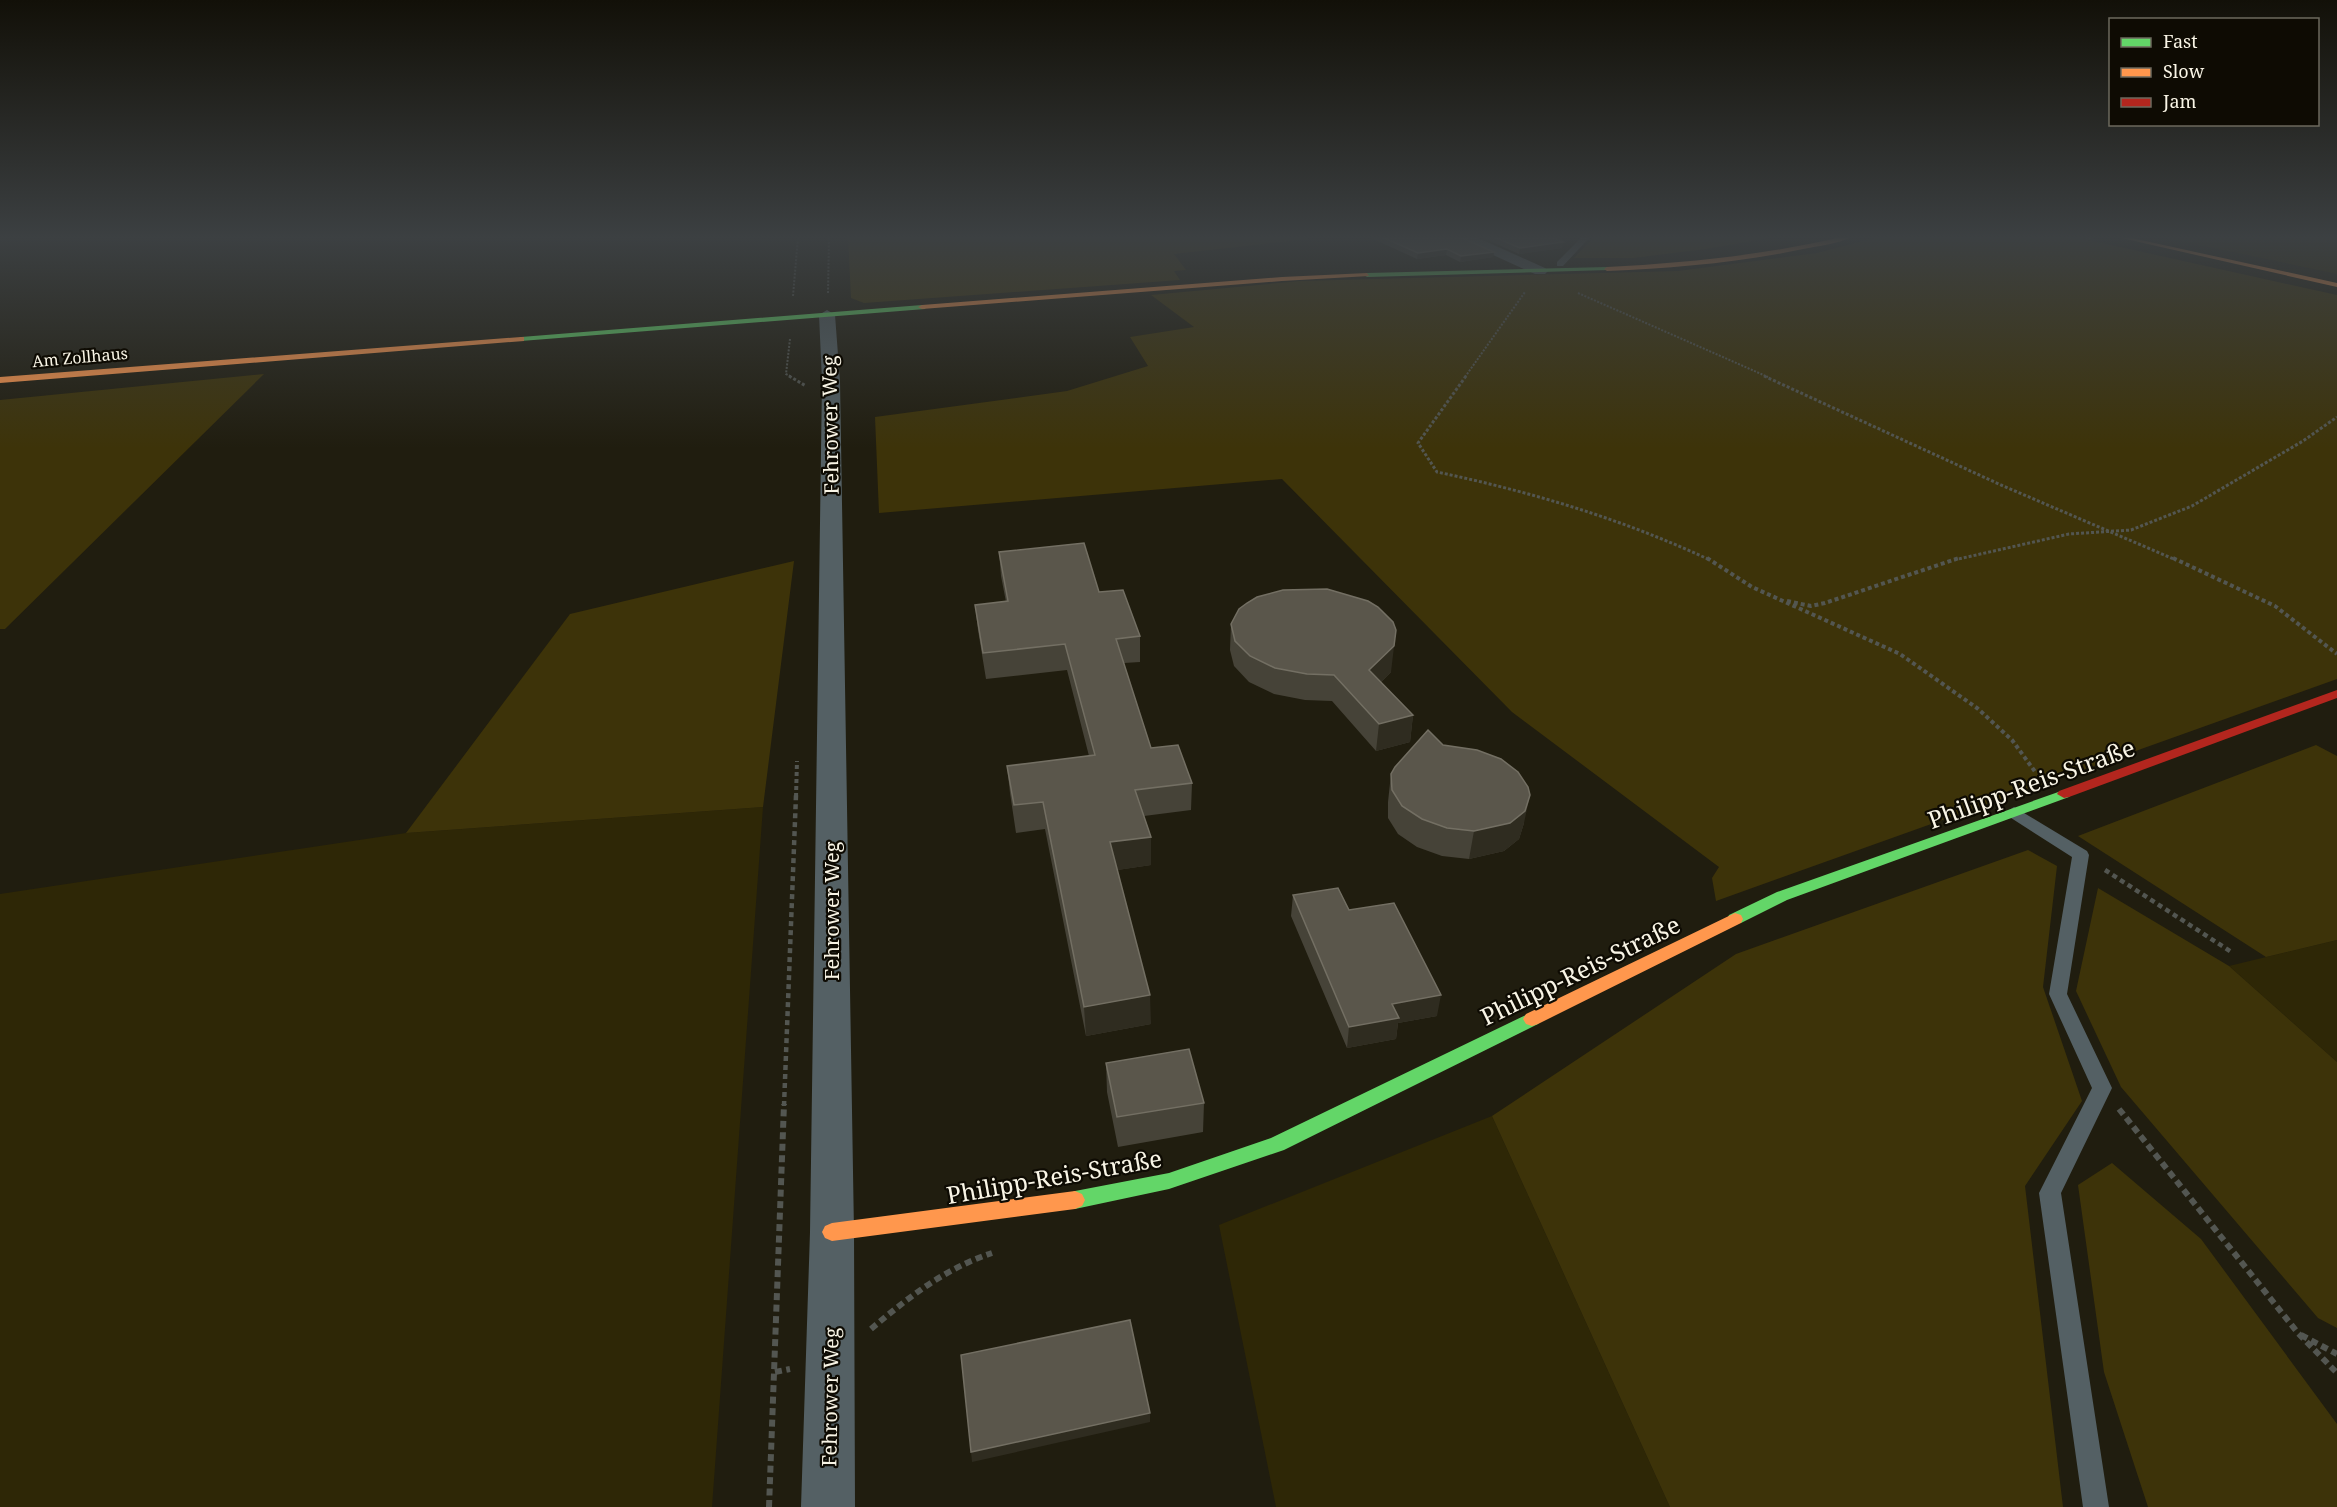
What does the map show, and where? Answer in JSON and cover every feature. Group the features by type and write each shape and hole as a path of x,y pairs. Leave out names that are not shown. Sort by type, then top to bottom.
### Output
{"street":[{"name":"Am Zollhaus","path":"0,380 924,307"},
{"name":"Fehrower Weg","path":"827,315 831,381 832,1232 828,1507"},
{"name":"Philipp-Reis-Straße","path":"832,1232 1069,1201 1168,1181 1277,1144 1782,896 2054,799 2337,694"}],"lane":[{"path":"2014,812 2081,855 2058,994 2102,1088 2050,1193 2096,1506"}],"path":[{"path":"793,307 786,374 809,389"},
{"path":"827,307 827,315"},
{"path":"1514,307 1418,443 1437,472 1490,483 1597,513 1672,542 1711,560 1752,587 1900,654 1977,708 2012,740 2054,799"},
{"path":"1607,307 2275,606 2337,654"},
{"path":"1780,600 1811,606 1972,554 2069,534 2131,530 2192,506 2303,441 2337,417"},
{"path":"769,1507 797,752"},
{"path":"2081,855 2233,952"},
{"path":"2102,1088 2298,1333 2337,1373"},
{"path":"2298,1333 2337,1354"}],"shaded area":[{"path":"1168,307 2337,307 2337,679 1716,901 1712,878 1719,867 1512,712 1282,479 879,513 875,417 1067,391 1148,366 1130,337 1194,327"},
{"path":"264,374 5,629 0,629 0,400"},
{"path":"794,561 763,807 406,833 570,614"},
{"path":"2316,745 2337,756 2337,940 2266,957 2078,836"},
{"path":"763,807 712,1507 0,1507 0,894 406,833"},
{"path":"2028,850 2057,866 2043,987 2082,1101 2025,1186 2063,1507 1670,1507 1492,1116 1736,954"},
{"path":"2098,888 2229,966 2337,1062 2337,1328 2318,1318 2121,1087 2076,991"},
{"path":"2337,940 2337,1062 2229,966"},
{"path":"1492,1116 1670,1507 1276,1507 1219,1225"},
{"path":"2112,1163 2201,1239 2337,1424 2337,1507 2148,1507 2104,1372 2078,1185"}],"building":[{"path":"1084,543 1099,592 1123,590 1140,636 1116,639 1151,748 1178,745 1192,783 1135,790 1151,837 1110,842 1150,995 1084,1007 1043,802 1014,805 1007,766 1095,755 1065,644 983,653 975,605 1008,601 999,552"},
{"path":"1327,589 1368,601 1378,607 1393,622 1396,630 1394,646 1369,670 1413,715 1379,724 1334,675 1307,674 1275,668 1250,656 1235,641 1231,624 1239,609 1257,597 1283,590"},
{"path":"1428,730 1443,745 1477,750 1501,759 1518,772 1528,787 1530,795 1525,811 1510,823 1474,831 1447,828 1422,819 1402,806 1392,790 1391,774"},
{"path":"1338,888 1349,910 1394,903 1441,995 1392,1004 1399,1018 1349,1027 1293,895"},
{"path":"1189,1049 1204,1103 1117,1117 1106,1063"},
{"path":"1130,1320 1150,1413 971,1452 961,1355"}],"traffic: fast":[{"path":"521,339 918,307"},
{"path":"1735,919 1782,896 2064,794"},
{"path":"1075,1200 1169,1181 1277,1144 1532,1019"}],"traffic: slow":[{"path":"0,380 521,339"},
{"path":"1532,1019 1735,919"},
{"path":"832,1232 1075,1200"}],"traffic: jam":[{"path":"2064,794 2337,694"}]}
